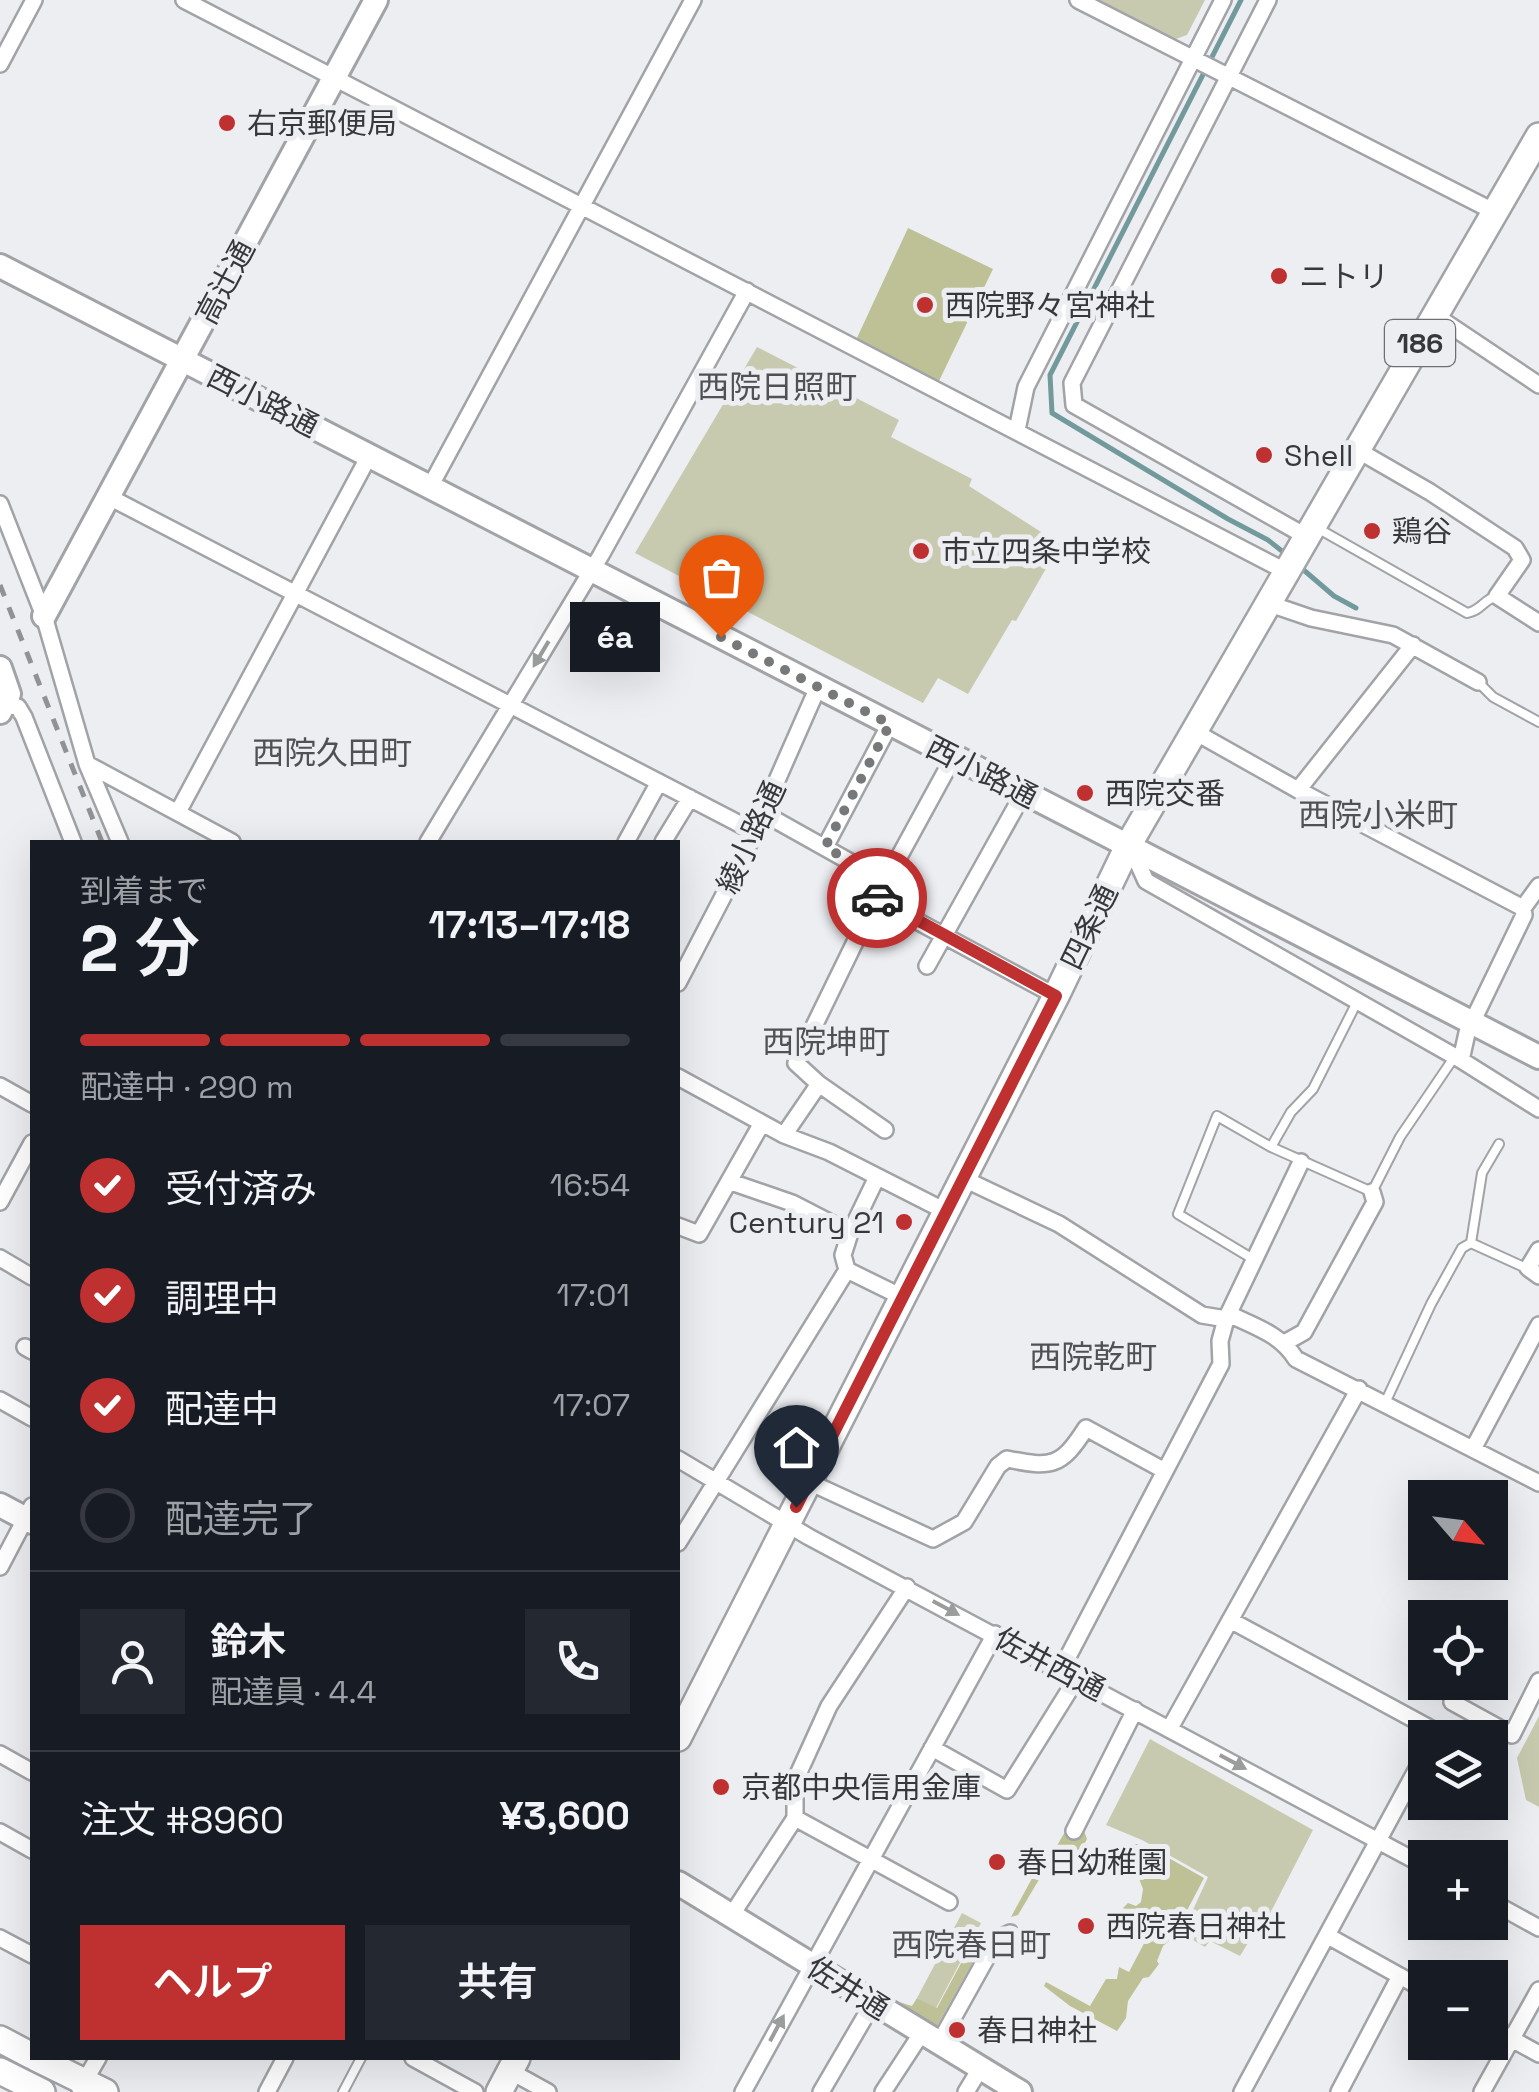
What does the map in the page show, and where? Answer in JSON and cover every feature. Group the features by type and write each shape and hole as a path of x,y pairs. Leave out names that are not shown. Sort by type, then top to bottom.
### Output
{"main road":[{"name":"四条通","path":"680,1734 1056,996 1129,844 1539,136"},
{"path":"0,2040 30,2055"},
{"path":"39,2060 89,2088"},
{"path":"0,2071 42,2092"}],"street":[{"path":"0,64 34,0"},
{"path":"184,0 215,7 334,78 1016,430 1301,551"},
{"name":"高辻通","path":"44,616 376,0"},
{"path":"432,485 692,0"},
{"path":"1078,0 1495,212"},
{"path":"1016,430 1026,387 1223,0"},
{"path":"1268,0 1072,382 1074,405 1301,551"},
{"name":"西小路通","path":"0,266 1539,1057"},
{"path":"429,840 591,570 747,291"},
{"path":"1436,316 1539,385"},
{"path":"1359,451 1515,548 1522,560 1497,596 1539,623"},
{"path":"178,812 370,456"},
{"path":"108,497 755,832"},
{"path":"0,504 44,616 88,764 119,840"},
{"path":"1270,604 1311,618 1381,630 1478,682"},
{"path":"1298,790 1413,645"},
{"path":"0,668 4,704 18,708 24,717 72,840"},
{"name":"綾小路通","path":"680,979 755,832 818,687"},
{"path":"825,847 890,724"},
{"path":"1195,732 1523,908"},
{"path":"885,1130 796,1063 876,899 953,758"},
{"path":"88,764 228,840"},
{"path":"627,840 659,782"},
{"path":"927,966 1023,794"},
{"path":"664,840 690,798"},
{"path":"763,812 886,882"},
{"path":"1129,844 1146,881 1458,1058 1539,1109"},
{"path":"1458,1058 1524,915 1523,908 1539,886"},
{"path":"876,899 1056,996"},
{"path":"680,1078 784,1135 829,1152 945,1212"},
{"path":"784,1135 819,1084"},
{"path":"0,1086 30,1103"},
{"path":"680,1227 699,1234 762,1123"},
{"path":"0,1202 30,1147"},
{"path":"1060,1670 1222,1364 1220,1341 1226,1318 1300,1162"},
{"path":"680,1539 846,1270 843,1255 850,1233 878,1176"},
{"path":"962,1178 1059,1224 1202,1315 1232,1316 1286,1342 1296,1359 1539,1483"},
{"path":"731,1182 792,1203 850,1233"},
{"path":"1286,1342 1304,1332 1375,1202 1372,1192"},
{"path":"1534,1272 1539,1250"},
{"path":"0,1258 30,1275"},
{"path":"846,1270 902,1298"},
{"path":"1473,1449 1539,1324"},
{"path":"1170,1728 1358,1390"},
{"path":"0,1400 30,1417"},
{"path":"809,1482 934,1539 964,1522 998,1466 1007,1458 1048,1465 1062,1460 1086,1428 1165,1471"},
{"name":"佐井西通","path":"680,1460 787,1525 1408,1857"},
{"path":"0,1506 30,1516 0,1567"},
{"path":"731,1916 795,1818 795,1781 829,1706 907,1587"},
{"path":"1230,1620 1415,1720"},
{"path":"743,2092 995,1634"},
{"path":"932,1748 1007,1790 1077,1678"},
{"path":"1452,1702 1512,1735 1539,1681"},
{"path":"1074,1831 1135,1710"},
{"path":"0,1754 30,1771"},
{"path":"1242,2092 1408,1786"},
{"path":"795,1818 949,1902"},
{"path":"0,1832 30,1845"},
{"name":"佐井通","path":"680,1884 1020,2092"},
{"path":"1508,1909 1537,1922"},
{"path":"883,2092 930,2040 996,1939 1010,1933"},
{"path":"1328,1936 1408,1980"},
{"path":"0,1938 30,1954"},
{"path":"1339,2092 1400,1976"},
{"path":"1482,2092 1539,1990"},
{"path":"821,2092 873,2003"},
{"path":"1508,2037 1539,2054"},
{"path":"89,2088 97,2060"},
{"path":"267,2092 284,2060"},
{"path":"432,2062 475,2092"},
{"path":"966,2092 980,2069"},
{"path":"508,2073 548,2092"}],"lane":[{"path":"1301,551 1467,613 1476,612 1497,596"},
{"path":"1478,682 1493,697 1539,722"},
{"path":"1271,1147 1291,1112 1313,1089 1358,1002"},
{"path":"1254,1260 1178,1214 1216,1116 1300,1162 1372,1192 1400,1138 1458,1058"},
{"path":"1471,1243 1482,1173 1500,1144"},
{"path":"1471,1243 1534,1272"},
{"path":"1385,1403 1431,1304 1462,1248 1471,1243"},
{"path":"343,2092 360,2060"}],"green space":[{"path":"1096,0 1205,0 1187,35 1173,40"},
{"path":"908,228 993,269 938,383 856,340"},
{"path":"757,347 899,420 891,437 972,479 969,486 1060,544 968,694 938,678 923,703 635,553"},
{"path":"1539,1716 1539,1807 1526,1800 1517,1758"},
{"path":"1150,1739 1313,1830 1259,1935 1254,1933 1240,1956 1210,1941 1205,1947 1182,1934 1208,1877 1106,1825"},
{"path":"1083,1828 1087,1839 1070,1871 1044,1871 1018,1915 1011,1917 1042,1852 1051,1856 1066,1830 1072,1834"},
{"path":"1134,1844 1144,1844 1204,1878 1181,1922 1182,1930 1163,1946 1159,1964 1149,1977 1143,1978 1128,2001 1126,2018 1117,2031 1070,2006 1044,1986 1046,1982 1090,2006 1106,1979 1117,1979 1119,1967 1129,1972 1149,1934 1137,1927 1134,1930 1128,1926 1121,1933 1117,1929 1125,1924 1120,1921 1126,1911 1123,1908 1128,1903 1136,1906 1141,1902 1140,1871 1150,1870 1146,1857 1142,1862 1128,1854"},
{"path":"962,1913 981,1923 936,2008 917,1998"},
{"path":"975,1937 988,1943 982,1954 978,1953 937,2026 899,2002 912,2006 917,1998 937,2008"}],"waterway":[{"path":"1241,0 1050,375 1052,413 1268,540 1287,555"},
{"path":"1299,566 1334,596 1356,608"}],"railway":[{"path":"0,585 101,840"}],"way so far":[{"path":"721,637 890,724 825,847 886,882 877,898"}],"place":[{"name":"右京郵便局","path":"227,123"},
{"name":"ニトリ","path":"1279,276"},
{"name":"西院野々宮神社","path":"925,305"},
{"name":"Shell","path":"1264,455"},
{"name":"鶏谷","path":"1372,531"},
{"name":"市立四条中学校","path":"921,551"},
{"name":"éa","path":"721,637"},
{"name":"西院交番","path":"1085,793"},
{"name":"Century 21","path":"904,1222"},
{"name":"京都中央信用金庫","path":"721,1787"},
{"name":"春日幼稚園","path":"997,1862"},
{"name":"西院春日神社","path":"1086,1926"},
{"name":"春日神社","path":"957,2030"}],"district":[{"name":"西院日照町","path":"777,387"},
{"name":"西院久田町","path":"332,753"},
{"name":"西院小米町","path":"1378,815"},
{"name":"西院坤町","path":"826,1042"},
{"name":"西院乾町","path":"1093,1357"},
{"name":"西院春日町","path":"971,1945"}],"route":[{"path":"796,1507 1056,996 877,898"}]}
